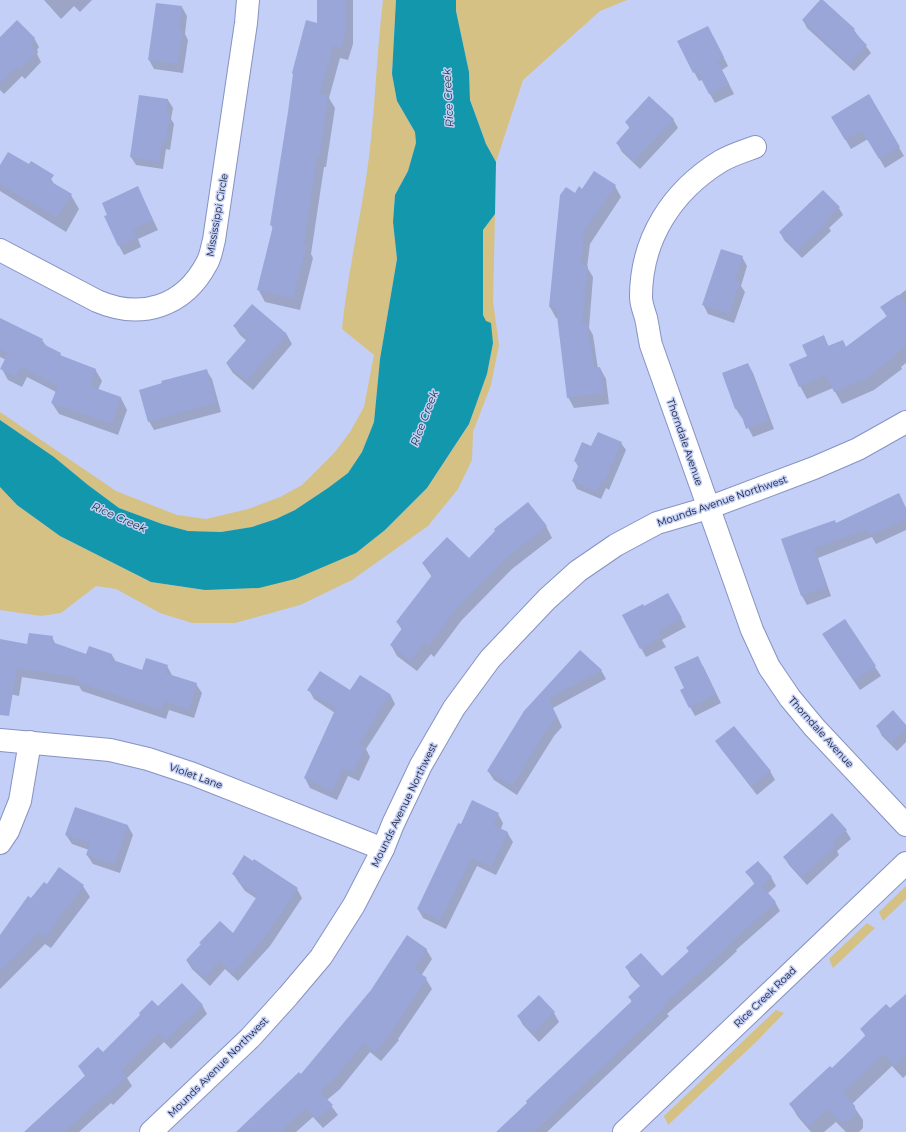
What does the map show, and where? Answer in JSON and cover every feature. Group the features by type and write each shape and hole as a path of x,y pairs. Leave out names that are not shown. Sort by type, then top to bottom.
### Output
{"street":[{"name":"Mississippi Circle","path":"0,250 111,307 134,310 157,307 184,293 196,282 208,262 214,240 246,23 248,0"},
{"name":"Thorndale Avenue","path":"755,147 722,160 696,178 675,198 650,241 643,273 641,299 651,345 752,630 768,667 790,698 814,727 906,825"},
{"name":"Mounds Avenue Northwest","path":"151,1132 250,1038 321,957 354,905 383,849 421,765 454,708 490,659 547,599 578,571 616,545 657,523 708,508 814,468 858,448 906,422"},
{"name":"Violet Lane","path":"0,740 110,750 148,759 193,774 383,849"},
{"path":"0,843 8,831 20,801 30,742"},
{"name":"Rice Creek Road","path":"624,1132 906,863"}],"shaded area":[{"path":"383,0 396,0 392,74 397,101 415,132 416,143 408,171 395,195 393,222 397,259 380,359 374,422 362,452 348,473 328,488 295,510 276,519 252,527 221,532 188,531 162,524 119,508 54,457 0,420 0,412 116,491 177,515 206,519 248,509 280,497 302,485 335,452 350,432 364,407 374,355 342,329 369,157"},
{"path":"456,0 627,0 600,11 523,80 496,162 486,144 470,100 469,72 456,11"},
{"path":"495,214 493,301 499,345 491,385 473,432 472,460 458,489 428,526 352,580 300,605 235,623 192,623 160,613 116,589 96,586 61,613 41,616 0,610 0,487 17,505 60,536 151,582 205,590 356,553 385,530 427,488 469,424 487,374 493,343 483,315 483,230"},
{"path":"906,886 906,899 883,921 879,912"},
{"path":"867,923 875,928 833,968 829,959"},
{"path":"776,1010 784,1013 757,1041 668,1125 664,1116"}],"water":[{"name":"Rice Creek","path":"396,0 456,0 456,11 469,72 470,100 486,144 496,162 495,214 483,230 483,315 486,321 491,323 493,343 487,374 469,424 427,488 385,530 356,553 295,579 259,588 205,590 151,582 60,536 17,505 0,487 0,420 54,457 119,508 162,524 188,531 221,532 252,527 276,519 295,510 348,473 362,452 374,422 380,359 397,259 393,222 395,195 408,171 416,143 415,132 397,101 392,74"}],"building":[{"path":"317,0 346,0 346,31 342,48 333,46 320,94 328,95 320,155 317,155 304,244 307,245 293,299 257,290 273,226 270,225 288,112 292,73 306,20 317,23"},
{"path":"820,0 823,0 855,29 853,31 867,45 849,64 802,20"},
{"path":"156,3 182,6 179,29 183,30 178,64 148,60"},
{"path":"17,20 35,38 32,41 34,42 30,46 37,52 19,70 17,67 0,83 0,37"},
{"path":"708,26 724,57 717,61 729,84 709,94 697,71 693,73 677,41"},
{"path":"869,94 900,147 879,159 862,131 845,140 831,117"},
{"path":"139,95 168,99 166,114 170,115 166,142 162,142 159,162 130,157"},
{"path":"649,96 674,119 634,161 616,143 630,127 625,122"},
{"path":"8,152 29,164 31,161 54,175 50,181 72,194 57,218 0,184 0,165"},
{"path":"594,171 616,185 584,232 581,265 588,266 582,324 587,323 594,368 600,367 604,393 567,398 556,308 549,307 560,195 566,187 575,193 579,186 582,189"},
{"path":"138,186 153,220 133,229 137,238 118,246 104,216 107,215 102,203"},
{"path":"823,190 840,207 825,221 827,223 797,251 779,232"},
{"path":"721,249 743,256 735,280 740,282 729,314 702,305"},
{"path":"898,295 904,303 906,302 906,345 895,354 896,355 867,378 834,392 826,375 799,387 789,364 807,356 802,345 824,335 828,346 843,340 846,347 887,316 880,307"},
{"path":"252,304 287,334 247,381 226,363 248,338 233,326"},
{"path":"0,318 43,339 41,343 61,353 60,355 96,369 90,386 121,397 112,424 51,403 58,386 21,367 16,376 0,369 8,353 0,349"},
{"path":"748,363 769,420 746,429 739,408 735,409 722,373"},
{"path":"207,369 216,403 148,422 139,390 162,383 161,381"},
{"path":"598,432 622,442 604,482 601,481 597,492 572,481 579,464 574,461 582,442 591,446"},
{"path":"899,493 906,508 906,519 870,536 867,529 814,549 827,587 801,596 781,539 835,520 836,523"},
{"path":"528,502 547,526 506,558 455,610 428,646 424,643 411,661 390,645 403,627 396,622 433,574 422,563 447,537 469,558 495,531 494,529"},
{"path":"668,593 682,618 658,631 661,637 640,649 622,615 643,604 644,606"},
{"path":"845,619 876,666 854,681 822,634"},
{"path":"29,633 53,636 52,642 86,654 89,646 112,654 110,659 142,670 146,658 168,665 165,673 197,683 189,710 164,701 161,710 76,682 78,678 17,668 9,716 0,715 0,639 27,644"},
{"path":"580,650 602,670 548,699 557,717 549,726 512,786 487,771 524,711"},
{"path":"698,656 716,694 689,708 680,690 684,688 674,667"},
{"path":"320,671 350,690 360,675 390,694 359,744 365,747 353,772 343,768 332,791 304,778 336,708 307,690"},
{"path":"893,710 906,725 906,729 891,743 876,726"},
{"path":"734,726 771,771 751,786 715,741"},
{"path":"472,800 499,813 493,825 508,832 491,867 472,858 440,920 417,909 458,823 461,824"},
{"path":"75,807 128,825 115,864 86,855 90,843 65,835"},
{"path":"832,813 847,830 832,843 835,847 801,877 783,857"},
{"path":"244,855 253,861 254,859 298,888 265,937 233,973 219,961 205,978 186,960 201,944 199,943 220,921 233,933 258,895 238,882 241,879 232,874"},
{"path":"758,861 772,877 762,886 776,902 663,1005 665,1007 534,1132 496,1132 527,1103 526,1101 632,1001 628,997 641,985 625,967 641,953 662,976 689,951 686,948 755,883 745,872"},
{"path":"59,867 84,885 45,938 39,933 0,971 0,935 28,896 31,898 44,882 47,884"},
{"path":"407,935 427,949 414,969 427,978 393,1029 394,1030 375,1052 364,1043 334,1079 320,1092 333,1105 317,1119 306,1108 280,1132 236,1132 299,1072 301,1074 371,990"},
{"path":"182,983 203,1005 165,1041 158,1033 121,1070 127,1077 107,1096 105,1095 64,1132 24,1132 86,1075 78,1066 98,1047 103,1052 140,1015 139,1013 152,1000 158,1006"},
{"path":"906,994 906,1055 895,1066 884,1054 843,1093 855,1106 856,1115 850,1121 839,1121 828,1109 809,1126 789,1104 830,1066 832,1068 866,1035 860,1029 886,1004 890,1008"},
{"path":"539,995 555,1012 533,1033 517,1016"}]}
